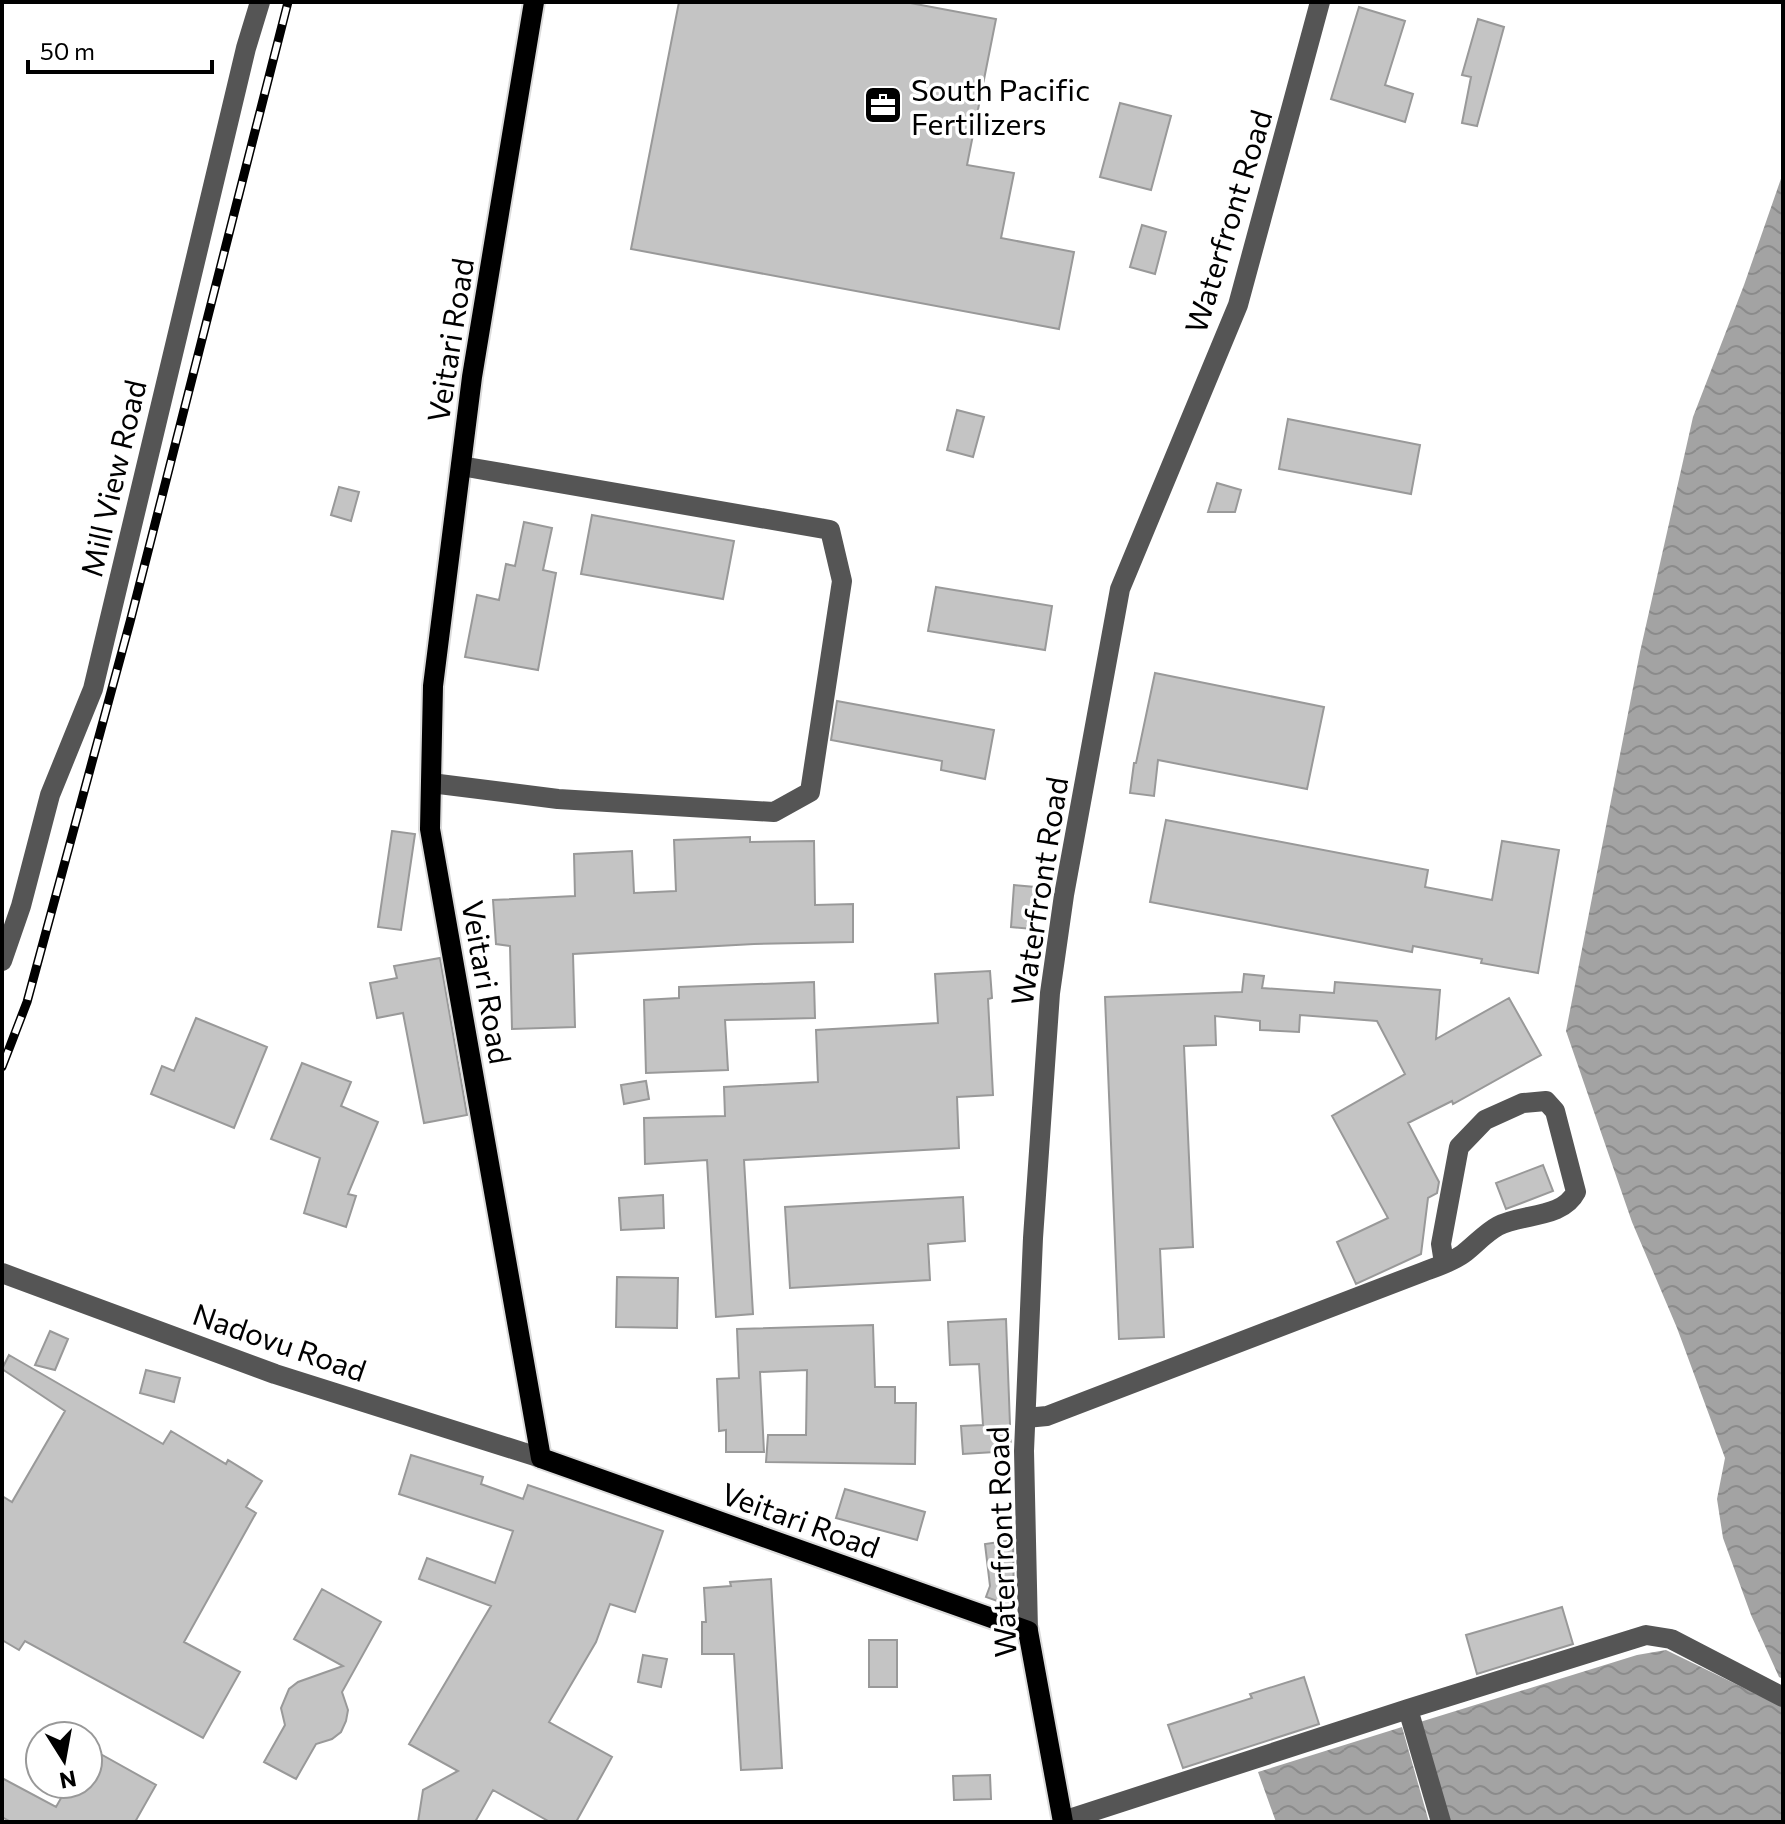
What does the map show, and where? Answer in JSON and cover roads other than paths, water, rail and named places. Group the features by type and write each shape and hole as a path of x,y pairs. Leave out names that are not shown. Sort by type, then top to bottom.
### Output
{"main road":[{"name":"Veitari Road","path":"534,2 472,377 433,686 430,829 541,1458 1028,1631"},
{"name":"Waterfront Road","path":"1028,1631 1063,1821"}],"street":[{"name":"Mill View Road","path":"2,961 21,906 50,795 93,689 242,64 260,2"},
{"name":"Waterfront Road","path":"1028,1631 1026,1418 1033,1238 1050,993 1064,895 1120,589 1238,305 1320,2"},
{"path":"431,783 558,799 774,812 810,792 842,581 830,530 461,466"},
{"path":"1026,1418 1047,1416 1146,1380 1444,1263 1462,1255 1498,1226 1528,1215 1558,1210 1571,1203 1576,1192 1555,1111 1546,1101 1523,1103 1485,1120 1459,1147 1441,1244 1444,1263"},
{"name":"Nadovu Road","path":"2,1273 275,1374 541,1458"},
{"path":"1063,1821 1646,1635 1671,1639 1783,1697"},
{"path":"1408,1709 1441,1822"}],"water":[{"path":"1783,173 1783,1679 1779,1677 1751,1615 1723,1538 1717,1499 1725,1458 1677,1328 1632,1222 1566,1031 1640,652 1693,417"},
{"path":"1666,1650 1783,1707 1783,1822 1449,1822 1420,1722 1637,1655"},
{"path":"1402,1727 1429,1822 1276,1822 1258,1772"}],"railway":[{"path":"2,1067 27,1002 130,622 288,2"}],"place":[{"name":"South Pacific Fertilizers","path":"883,105"}]}
